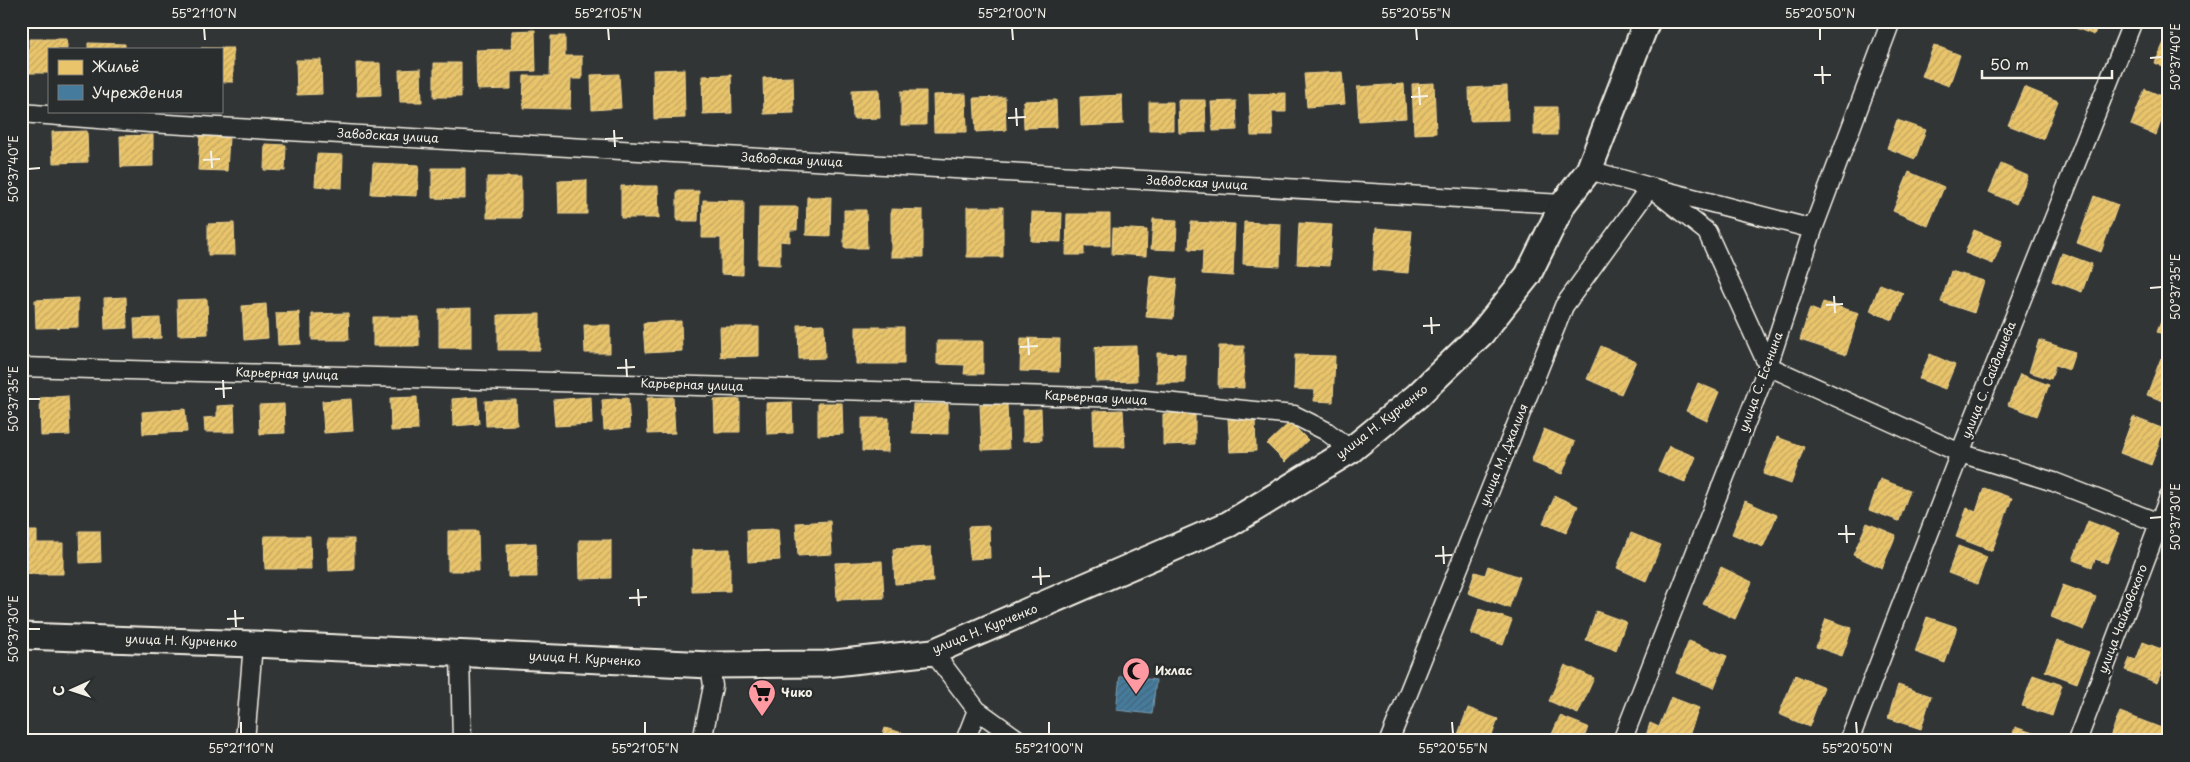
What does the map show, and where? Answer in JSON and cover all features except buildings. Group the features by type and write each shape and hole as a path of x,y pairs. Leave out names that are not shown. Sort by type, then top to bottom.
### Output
{"main road":[{"name":"улица Н. Курченко","path":"21,636 253,644 710,665 826,664 933,652 1229,524 1352,450 1417,396 1482,333 1528,275 1563,204 1589,170 1647,21"}],"street":[{"name":"улица С. Есенина","path":"1622,741 1768,366 1813,229 1892,21"},
{"name":"улица С. Сайдашева","path":"1849,741 1960,453 2133,21"},
{"name":"Заводская улица","path":"21,113 150,123 1563,204"},
{"path":"1589,170 1813,229"},
{"path":"1650,187 1707,232 1768,366 1960,453 2054,482 2164,525"},
{"name":"улица М. Джалиля","path":"1389,741 1564,306 1650,187"},
{"name":"Карьерная улица","path":"21,367 1124,398 1294,416 1326,430 1352,450"},
{"name":"улица Чайковского","path":"2077,741 2164,525 2169,497"},
{"path":"245,741 253,644"},
{"path":"933,652 977,710 1020,741"},
{"path":"460,654 462,741"},
{"path":"702,741 713,686 710,665"},
{"path":"965,741 977,710"}],"place":[{"name":"Ихлас","path":"1136,695"},
{"name":"Чико","path":"762,717"}]}
